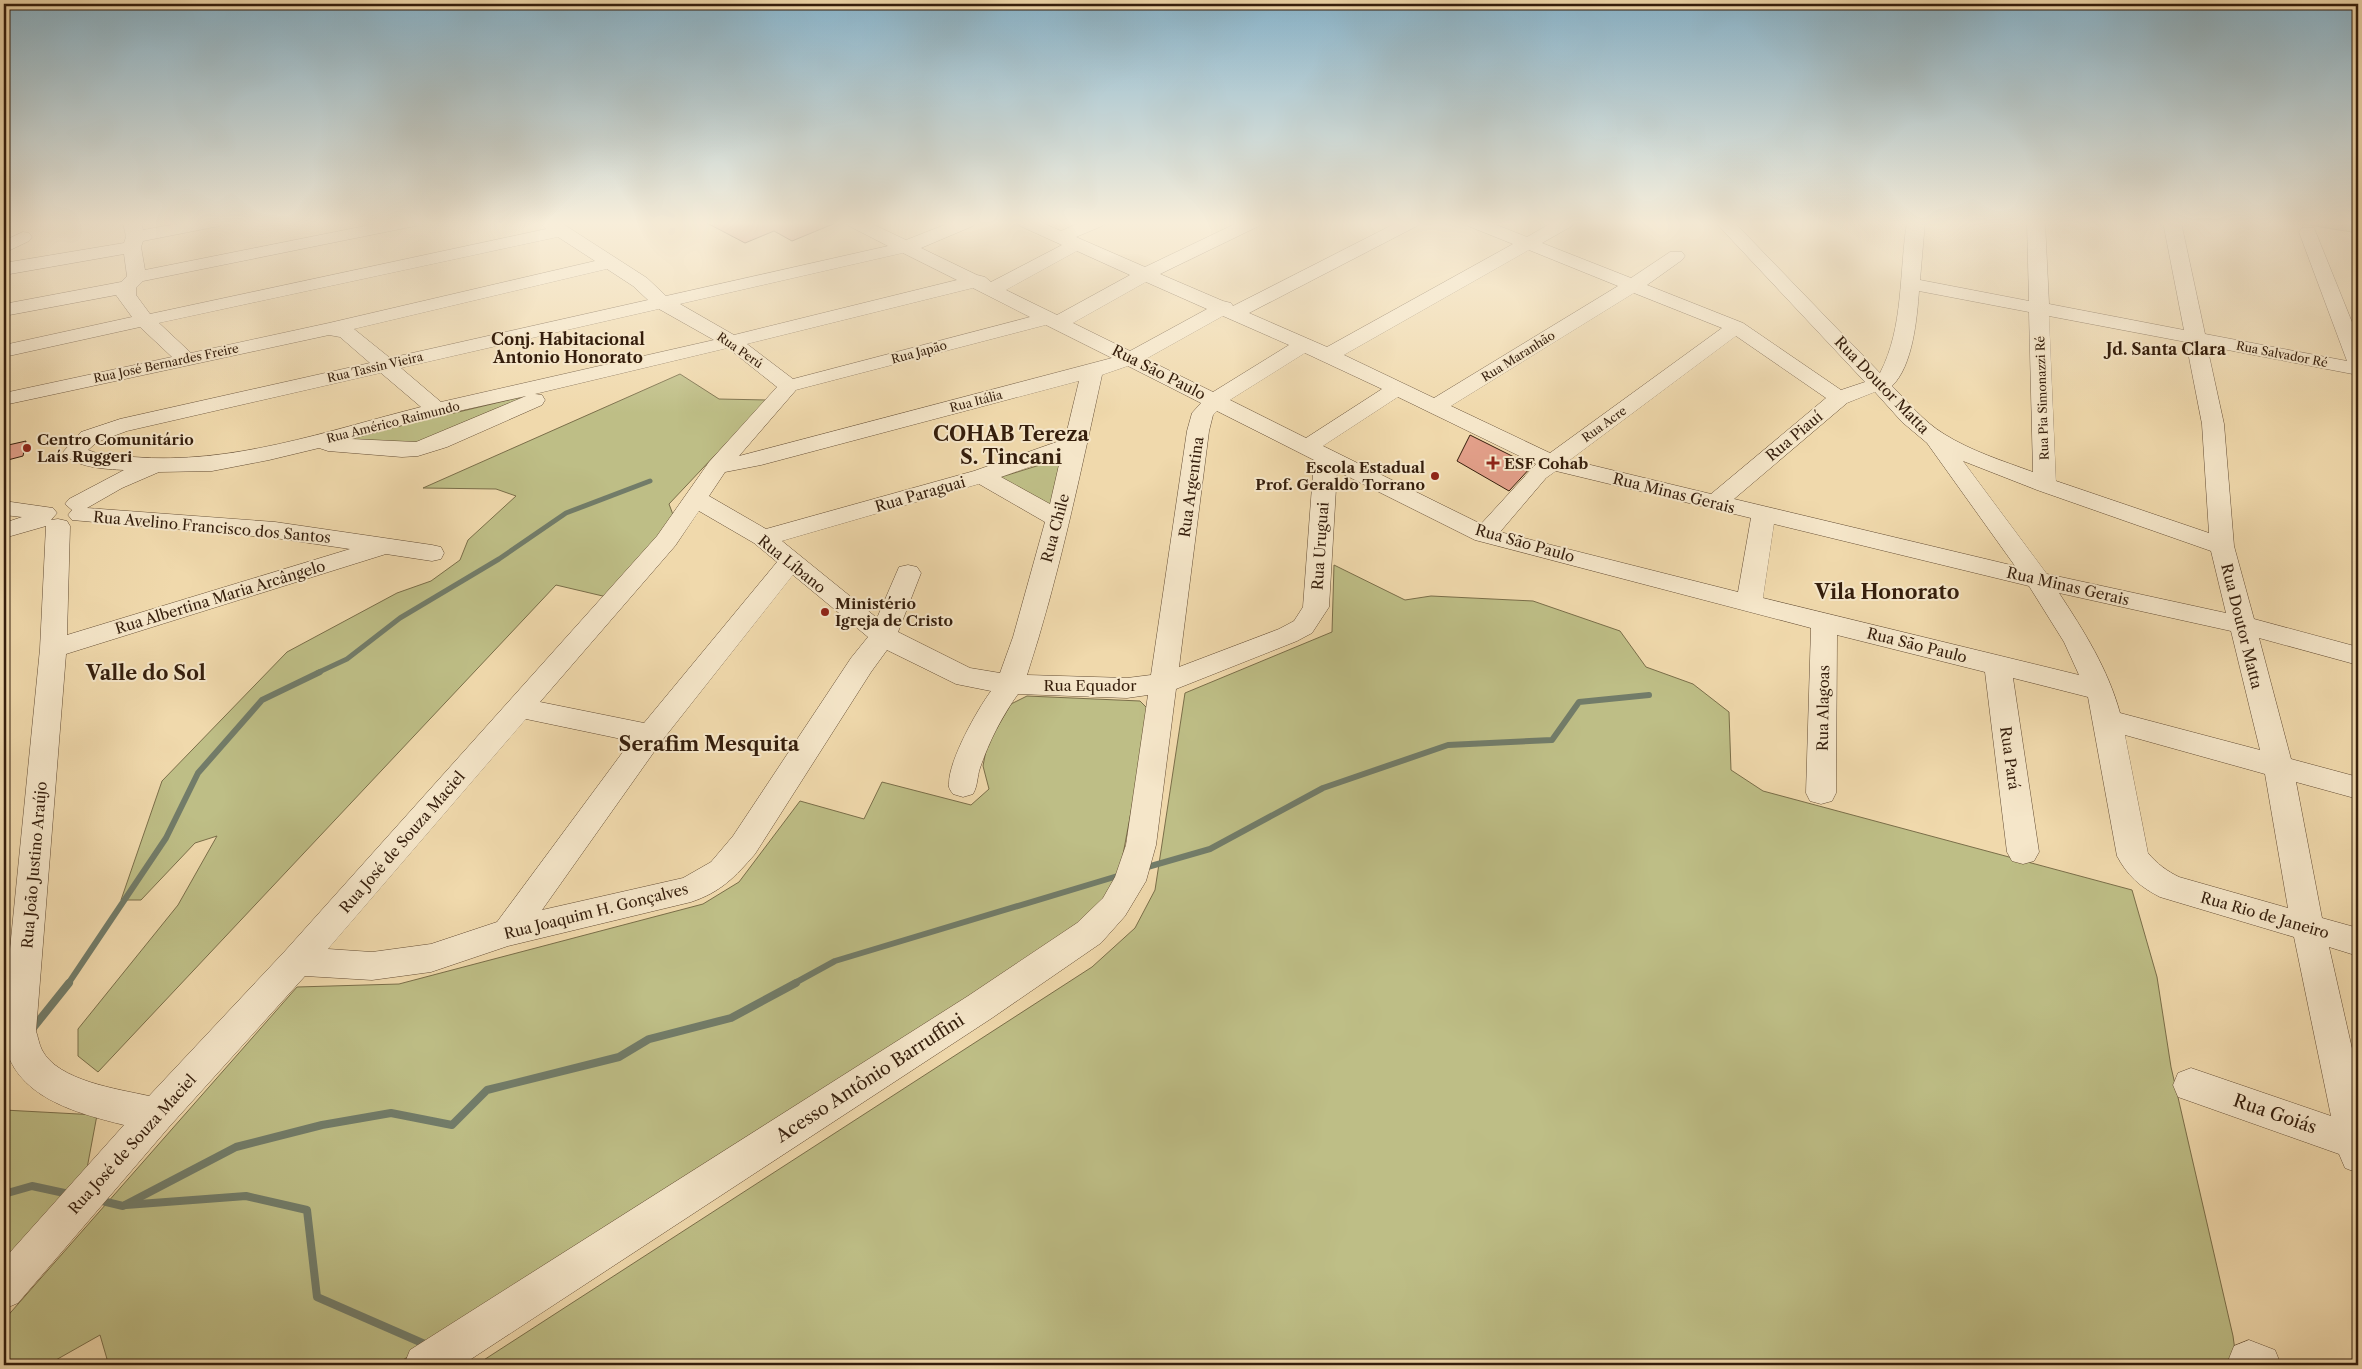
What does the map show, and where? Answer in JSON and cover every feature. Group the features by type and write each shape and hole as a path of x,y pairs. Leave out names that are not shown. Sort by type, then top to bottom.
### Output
{"street":[{"path":"4,310 114,286"},
{"path":"130,286 126,295 145,321 186,359"},
{"path":"4,351 296,286"},
{"name":"Rua José Bernardes Freire","path":"4,399 329,329 512,286"},
{"name":"Rua Perú","path":"644,286 664,303 731,341 789,386"},
{"name":"Rua Tassin Vieira","path":"89,437 120,426 738,286"},
{"name":"Rua Américo Raimundo","path":"89,437 74,452 79,457 155,465 210,465 731,341 981,286"},
{"name":"Rua São Paulo","path":"987,286 1484,535 1824,623 2100,690"},
{"name":"Rua Japão","path":"789,386 1054,320 1122,286"},
{"name":"Rua Minas Gerais","path":"1173,286 1305,344 1552,463 2038,580 2242,625 2358,656"},
{"name":"Rua Itália","path":"717,467 753,460 1092,371 1132,358 1279,286"},
{"path":"1328,355 1453,286"},
{"name":"Rua Maranhão","path":"1435,407 1633,286"},
{"path":"1636,286 1736,327 1839,398"},
{"name":"Rua Doutor Matta","path":"1786,286 1881,384 1910,417 1935,438 1973,457 2045,485 2222,546 2279,768 2308,928 2357,1147"},
{"path":"1881,384 1886,381 1898,358 1911,286"},
{"name":"Rua Salvador Ré","path":"1921,286 2358,369"},
{"name":"Rua Pia Simonazzi Ré","path":"2038,286 2045,485"},
{"path":"2184,286 2213,424 2222,546"},
{"path":"2329,286 2358,363"},
{"name":"Rua Acre","path":"1484,535 1538,472 1736,327"},
{"path":"329,329 347,333 438,410"},
{"name":"Rua Argentina","path":"1164,683 1198,431 1203,413 1215,400 1305,344"},
{"name":"Rua Chile","path":"963,786 964,768 993,708 1010,684 1026,637 1058,519 1092,371"},
{"path":"311,442 362,448 418,448 439,442 585,376"},
{"name":"Rua Piauí","path":"1715,503 1839,398 1863,388 1881,384"},
{"name":"Rua José de Souza Maciel","path":"4,1289 156,1115 297,961 666,541 717,467 789,386"},
{"path":"1317,451 1396,388"},
{"name":"Rua Rio de Janeiro","path":"1935,438 2038,580 2078,642 2100,690 2108,720 2133,856 2142,870 2154,880 2171,888 2358,942"},
{"name":"Rua Paraguai","path":"763,538 982,476 1076,443"},
{"name":"Rua Uruguai","path":"1316,607 1317,451"},
{"path":"4,531 60,516 96,492 155,465"},
{"path":"982,476 1058,519"},
{"name":"Rua Líbano","path":"696,499 763,538 790,562 883,636"},
{"name":"Rua Avelino Francisco dos Santos","path":"4,508 60,516 275,530 432,552"},
{"path":"1750,603 1763,514"},
{"name":"Rua João Justino Araújo","path":"60,516 53,649 19,1031 29,1061 51,1083 90,1098 156,1115"},
{"name":"Rua Albertina Maria Arcângelo","path":"53,649 387,545"},
{"path":"508,932 651,735 790,562"},
{"name":"Rua Joaquim H. Gonçalves","path":"297,961 372,966 431,958 508,932 691,889 722,871 744,845 861,665 883,636 908,573"},
{"name":"Rua Equador","path":"883,636 944,668 966,677 1010,684 1127,688 1164,683 1288,635 1303,627 1316,607"},
{"name":"Rua Alagoas","path":"1821,793 1824,623"},
{"name":"Rua Pará","path":"1998,665 2023,852"},
{"name":"Acesso Antônio Barruffini","path":"425,1365 980,1008 1089,933 1114,907 1130,881 1140,845 1164,683"},
{"path":"519,708 651,735"},
{"path":"2108,720 2358,788"},
{"name":"Rua Goiás","path":"2191,1085 2357,1147"}],"green space":[{"path":"680,374 719,399 767,400 669,504 675,520 607,597 556,585 98,1072 78,1056 78,1029 178,905 217,836 195,843 141,900 121,900 162,781 287,652 397,593 431,581 460,560 468,540 516,496 496,489 423,488"},
{"path":"523,398 413,447 345,439"},
{"path":"1056,460 1062,461 1056,508 998,478"},
{"path":"1334,565 1405,600 1431,596 1533,601 1620,631 1646,667 1693,684 1729,712 1731,770 1763,791 2132,890 2157,977 2171,1067 2233,1336 2237,1365 476,1365 1092,967 1135,928 1155,890 1185,693 1332,632"},
{"path":"1027,696 1140,701 1150,711 1121,865 1104,901 1074,936 395,1365 97,1365 107,1359 100,1335 47,1365 4,1365 4,1320 297,987 399,984 703,904 739,882 800,801 864,819 882,782 971,805 989,789 983,766 987,745 1011,704"},
{"path":"4,1110 97,1115 85,1179 4,1273"}],"building":[{"name":"ESF Cohab","path":"1470,435 1532,466 1509,491 1457,461"},
{"path":"26,441 23,456 4,461 4,446"}],"waterway":[{"path":"317,673 347,659 400,618 499,559 566,513 650,481"},
{"path":"68,984 166,838 198,773 262,700 320,672"},
{"path":"1144,868 1210,849 1323,788 1448,745 1552,740 1579,702 1649,695"},
{"path":"793,984 835,961 1121,875"},
{"path":"33,1028 69,983"},
{"path":"98,1200 123,1206 236,1147 322,1125 391,1113 452,1125 487,1090 619,1057 649,1039 731,1018 796,983"},
{"path":"4,1062 14,1051"},
{"path":"4,1194 32,1186 69,1194"},
{"path":"126,1205 246,1196 307,1210 317,1297 427,1345"},
{"path":"461,1360 473,1365"}],"place":[{"name":"Centro Comunitário Laís Ruggeri","path":"27,448"},
{"name":"ESF Cohab","path":"1493,463"},
{"name":"Escola Estadual Prof. Geraldo Torrano","path":"1435,476"},
{"name":"Ministério Igreja de Cristo","path":"825,612"}],"district":[{"name":"Conj. Habitacional Antonio Honorato","path":"568,348"},
{"name":"Jd. Santa Clara","path":"2166,349"},
{"name":"COHAB Tereza S. Tincani","path":"1011,446"},
{"name":"Vila Honorato","path":"1887,592"},
{"name":"Valle do Sol","path":"146,673"},
{"name":"Serafim Mesquita","path":"709,744"}]}
